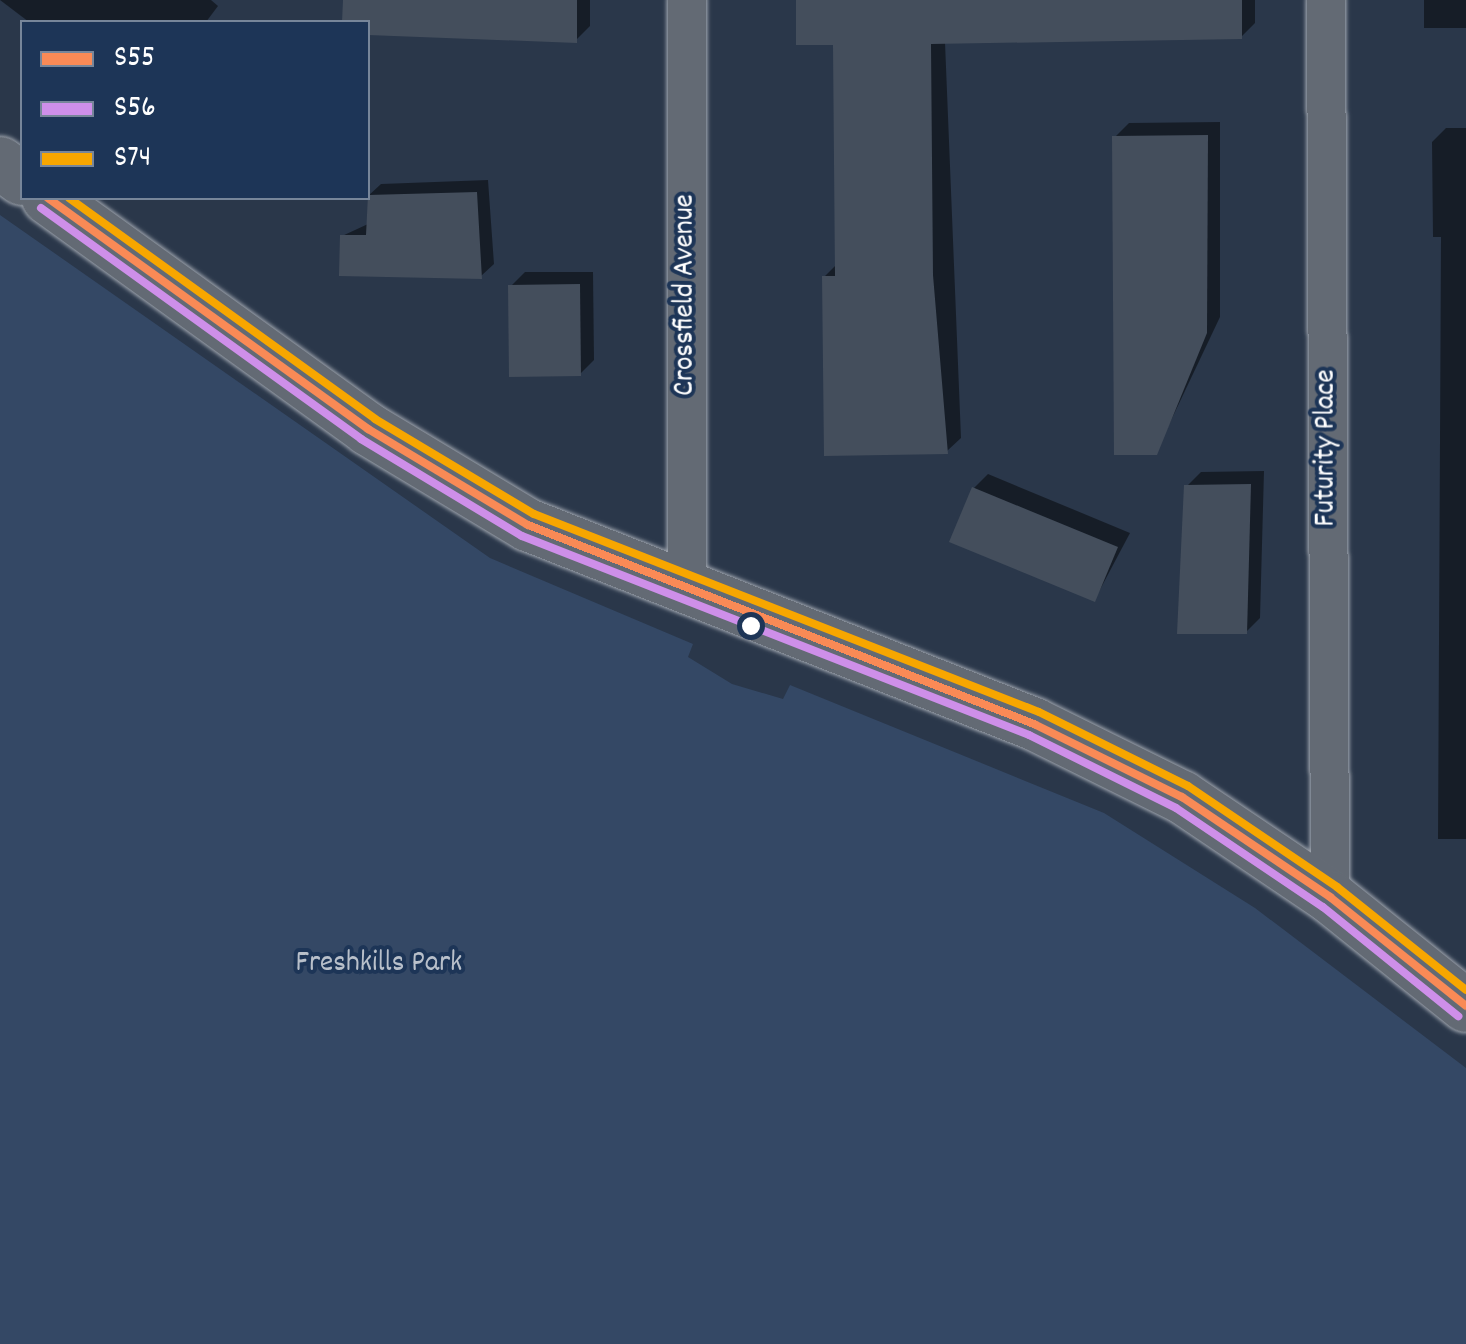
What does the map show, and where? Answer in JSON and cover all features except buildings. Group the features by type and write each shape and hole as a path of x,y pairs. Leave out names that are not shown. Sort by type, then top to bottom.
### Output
{"street":[{"name":"Crossfield Avenue","path":"686,0 687,590"},
{"name":"Futurity Place","path":"1326,0 1330,897"},
{"path":"51,200 368,429 528,526 1034,724 1182,797 1330,897 1466,1006"}],"green space":[{"name":"Freshkills Park","path":"0,215 490,558 693,644 688,657 732,684 783,699 790,685 1104,813 1255,908 1466,1068 1466,1344 0,1344"}],"transit line":[{"name":"S55","path":"51,200 368,429 528,525 1034,724 1182,797 1330,897 1466,1006"},
{"name":"S74","path":"72,200 375,419 534,514 1039,712 1188,786 1337,887 1466,990"},
{"name":"S56","path":"41,208 361,439 522,536 1029,735 1176,808 1323,907 1458,1016"}]}
